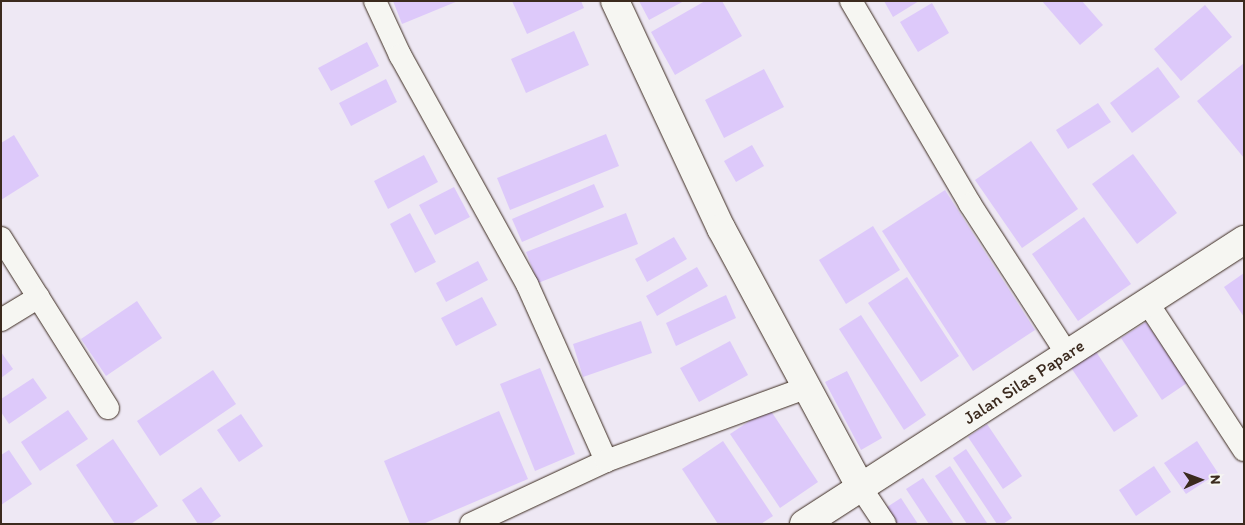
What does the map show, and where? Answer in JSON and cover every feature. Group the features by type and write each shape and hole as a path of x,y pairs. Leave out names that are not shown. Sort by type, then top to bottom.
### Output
{"street":[{"path":"375,1 400,54 527,284 606,462"},
{"path":"615,1 720,228 861,488 885,524"},
{"path":"851,1 970,204 1068,354"},
{"path":"1,238 108,408"},
{"name":"Jalan Silas Papare","path":"804,524 1244,240"},
{"path":"1,320 39,297"},
{"path":"1147,302 1244,450"},
{"path":"471,524 606,462 806,388"}],"building":[{"path":"393,1 458,1 402,24"},
{"path":"512,1 581,1 584,8 527,34"},
{"path":"639,1 684,1 649,20"},
{"path":"705,1 722,1 742,36 675,75 651,32"},
{"path":"884,1 919,1 893,17"},
{"path":"1042,1 1082,1 1103,25 1080,45"},
{"path":"932,3 949,33 918,52 900,22"},
{"path":"1205,5 1232,37 1181,81 1154,49"},
{"path":"574,31 589,65 526,93 511,59"},
{"path":"367,42 379,66 331,91 318,68"},
{"path":"1244,63 1244,158 1197,101"},
{"path":"1158,67 1180,97 1132,133 1110,103"},
{"path":"764,69 784,107 724,138 705,100"},
{"path":"386,79 397,102 351,126 339,103"},
{"path":"1098,103 1111,122 1068,149 1056,130"},
{"path":"606,134 619,166 510,210 497,178"},
{"path":"14,135 39,176 1,200 1,143"},
{"path":"1031,141 1078,209 1022,248 975,180"},
{"path":"752,145 764,166 736,182 724,161"},
{"path":"1133,154 1177,213 1137,244 1092,184"},
{"path":"424,155 438,182 388,209 374,181"},
{"path":"594,184 604,207 522,242 512,219"},
{"path":"454,187 470,217 435,235 419,205"},
{"path":"945,190 1035,330 973,371 882,231"},
{"path":"410,213 436,262 415,273 390,224"},
{"path":"626,213 638,244 538,283 526,252"},
{"path":"1084,217 1131,284 1078,321 1032,254"},
{"path":"873,226 900,270 846,304 819,260"},
{"path":"674,237 687,259 647,282 635,259"},
{"path":"478,261 488,280 446,302 436,283"},
{"path":"697,267 708,286 657,316 646,296"},
{"path":"1244,273 1244,317 1224,287"},
{"path":"907,277 959,356 921,382 868,303"},
{"path":"726,295 736,318 676,346 666,323"},
{"path":"482,297 497,325 456,346 441,318"},
{"path":"137,301 162,338 106,376 81,339"},
{"path":"861,315 926,415 904,430 839,329"},
{"path":"641,321 652,353 583,377 573,344"},
{"path":"1146,322 1187,383 1162,400 1121,338"},
{"path":"730,341 748,375 699,402 680,368"},
{"path":"1095,350 1138,416 1114,432 1070,366"},
{"path":"1,352 13,369 1,378"},
{"path":"540,368 575,454 535,471 500,384"},
{"path":"213,370 236,404 160,456 137,421"},
{"path":"847,371 882,438 861,450 825,382"},
{"path":"33,378 47,398 9,424 1,412 1,399"},
{"path":"769,408 818,482 780,508 730,434"},
{"path":"68,410 88,439 40,471 21,442"},
{"path":"499,411 528,479 423,524 410,524 384,461"},
{"path":"241,414 263,446 239,462 217,430"},
{"path":"987,424 1022,476 1003,489 968,437"},
{"path":"113,439 158,506 131,524 115,524 76,465"},
{"path":"723,441 773,516 761,524 718,524 682,469"},
{"path":"1197,441 1218,473 1186,494 1164,463"},
{"path":"966,449 1012,518 1003,524 997,524 953,458"},
{"path":"9,450 32,484 1,505 1,455"},
{"path":"950,466 986,524 967,524 935,476"},
{"path":"1154,466 1171,492 1136,516 1119,490"},
{"path":"923,478 954,524 929,524 906,489"},
{"path":"201,487 221,516 210,524 198,524 182,500"},
{"path":"901,498 918,524 894,524 884,509"}]}
